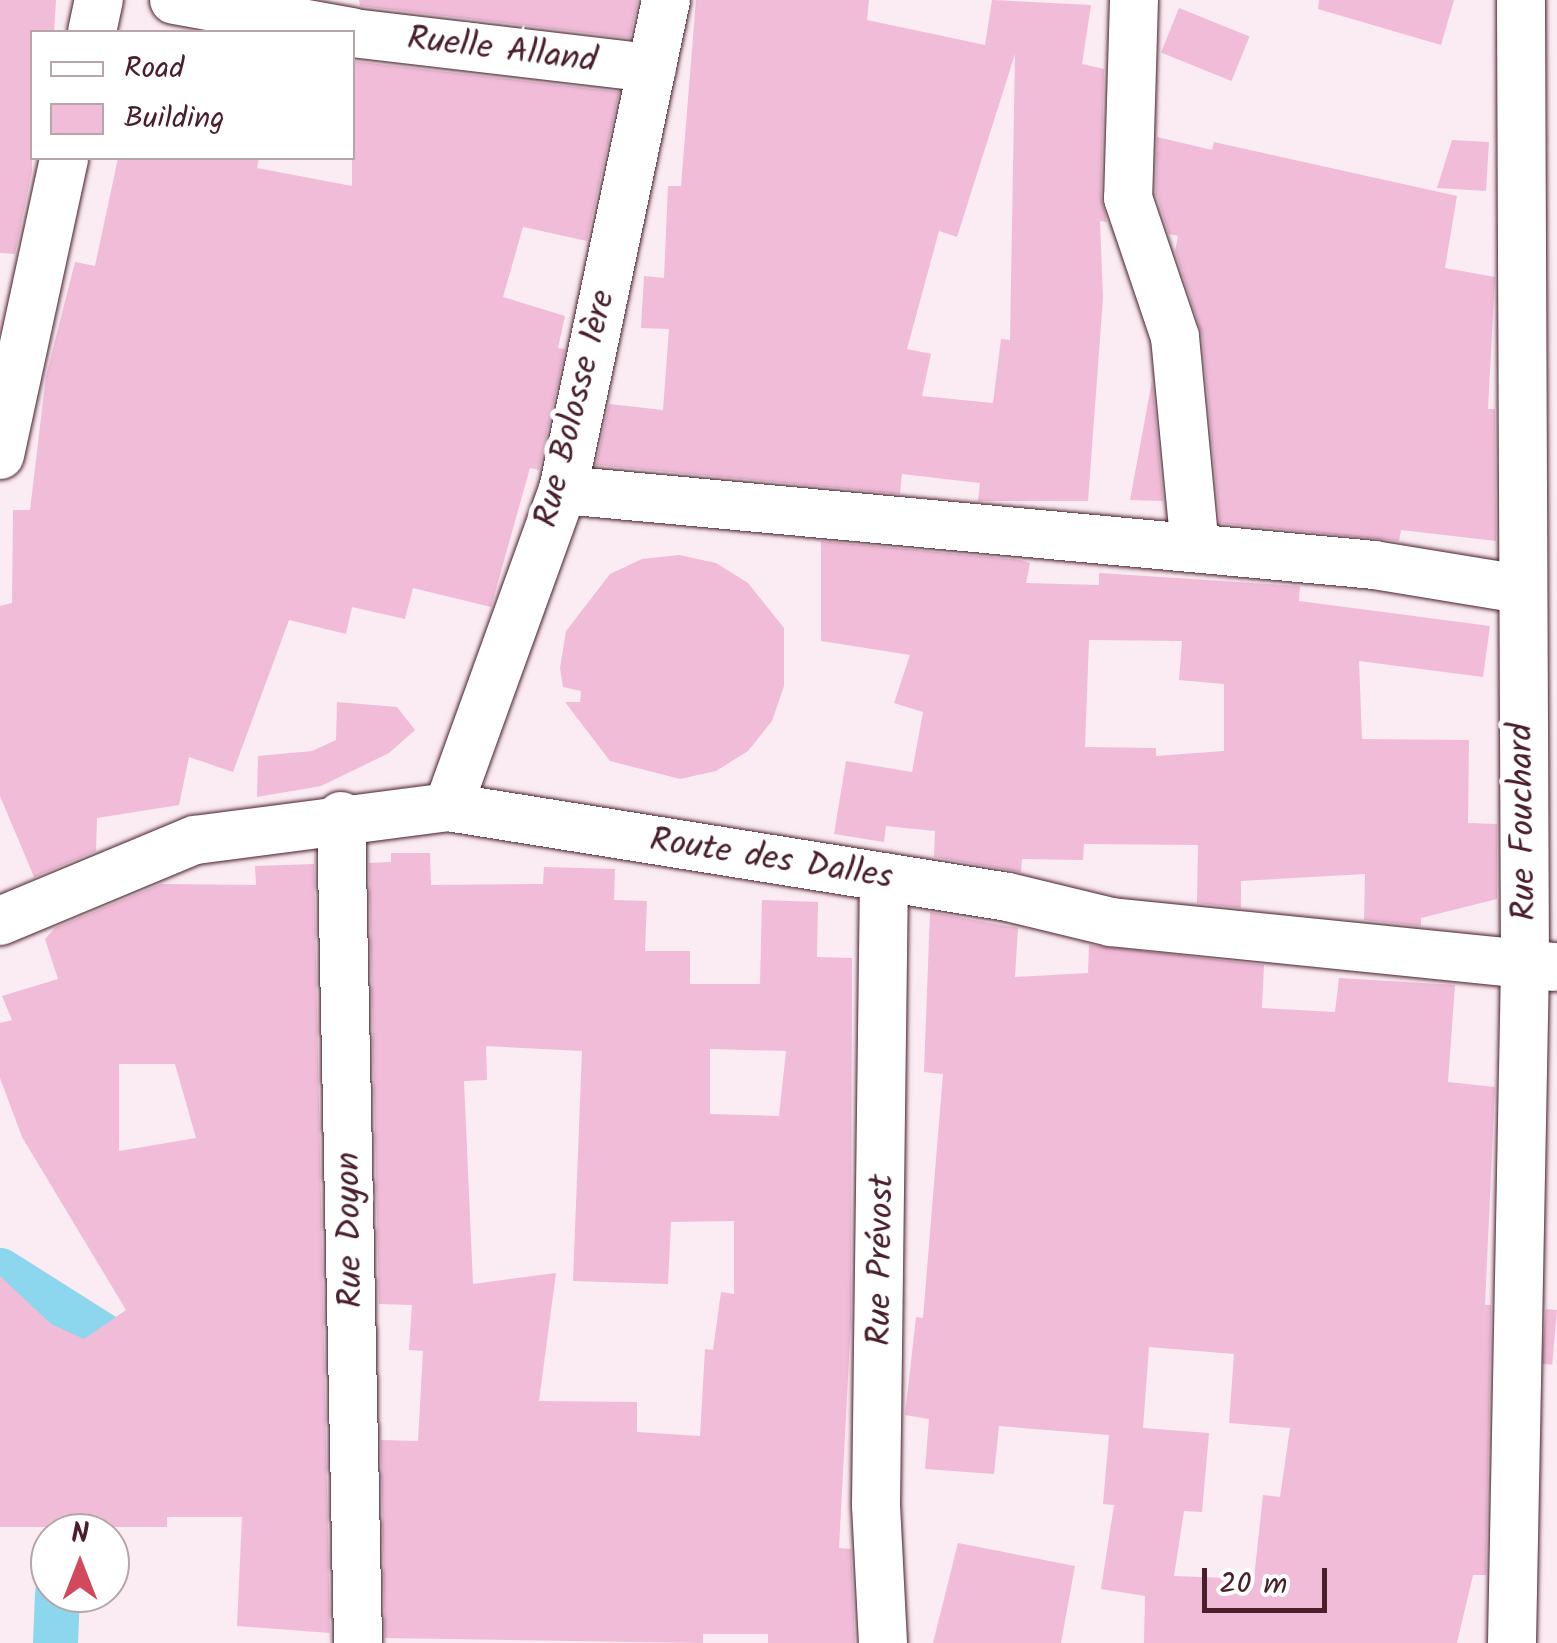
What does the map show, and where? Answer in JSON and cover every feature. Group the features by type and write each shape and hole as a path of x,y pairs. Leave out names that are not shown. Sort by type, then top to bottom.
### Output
{"street":[{"path":"92,30 98,0"},
{"name":"Ruelle Alland","path":"174,0 341,30"},
{"name":"Rue Bolosse 1ère","path":"448,806 563,490 666,0"},
{"path":"1134,0 1128,198 1175,337 1195,548"},
{"name":"Rue Fouchard","path":"1512,1643 1538,1477 1541,966 1521,589 1521,0"},
{"name":"Ruelle Alland","path":"355,32 652,68"},
{"path":"0,455 64,160"},
{"path":"563,490 1195,548 1521,589"},
{"name":"Route des Dalles","path":"0,921 195,840 340,816 448,806 884,877 1112,922 1541,966"},
{"name":"Rue Doyon","path":"340,816 358,1643"},
{"name":"Rue Prévost","path":"882,1643 876,1505 889,931 884,877"}],"building":[{"path":"0,0 56,0 54,30 30,30 32,171 15,254 0,253"},
{"path":"359,0 638,0 630,38 360,6"},
{"path":"696,0 869,0 867,20 985,45 992,0 1091,5 1082,64 1104,69 1101,197 1107,222 1100,221 1103,298 1088,501 978,501 980,483 902,474 900,494 596,465 609,404 663,410 669,329 641,328 644,276 664,278 668,186 681,186","holes":["1015,54 1010,340 1001,339 993,403 922,396 931,354 907,349 939,231 957,237"]},
{"path":"1319,0 1454,0 1441,45 1318,9"},
{"path":"1179,8 1249,36 1231,81 1161,53"},
{"path":"355,61 619,92 587,241 523,227 503,297 565,316 558,348 565,349 539,470 530,468 491,607 413,588 405,619 352,607 346,634 289,620 233,772 189,757 179,805 97,818 96,851 34,877 0,796 0,606 12,603 13,510 30,510 46,376 75,262 95,266 118,160 259,160 257,168 352,186"},
{"path":"1157,137 1212,150 1214,142 1457,196 1445,268 1495,277 1488,409 1495,409 1496,541 1401,530 1399,541 1220,523 1202,334 1175,251 1178,236 1169,234 1156,194"},
{"path":"1452,140 1489,142 1486,191 1437,188"},
{"path":"1152,381 1163,501 1130,500"},
{"path":"821,541 1021,560 1030,563 1026,583 1099,585 1099,573 1300,586 1299,601 1490,626 1483,677 1359,661 1362,739 1469,740 1468,823 1497,824 1497,899 1421,918 1421,926 1364,920 1365,874 1241,881 1241,908 1197,903 1198,845 1084,844 1083,860 1022,859 1021,872 934,857 935,831 886,826 884,842 834,834 846,761 912,772 923,712 894,703 910,655 821,641","holes":["1089,640 1182,641 1179,680 1224,684 1224,751 1156,756 1156,748 1085,747"]},
{"path":"679,555 716,563 748,583 784,628 784,686 772,721 748,751 716,771 680,779 610,761 565,702 580,702 581,691 563,687 560,668 566,631 610,574 642,559"},
{"path":"337,702 397,707 415,730 389,753 321,786 257,797 258,756 312,751 336,740"},
{"path":"391,853 430,853 431,885 543,884 544,867 615,869 614,900 647,901 645,951 690,951 690,984 760,984 762,900 818,902 817,957 852,958 851,1321 839,1548 851,1549 855,1643 768,1643 768,1634 703,1634 703,1643 385,1638 381,1440 418,1441 423,1351 409,1350 412,1305 379,1304 369,863 391,862","holes":["486,1046 582,1051 573,1281 668,1284 671,1222 734,1221 734,1294 721,1292 713,1350 705,1349 700,1436 637,1432 637,1402 539,1401 556,1273 473,1284 464,1081 487,1080","710,1049 786,1051 779,1116 710,1114"]},
{"path":"314,864 330,1633 237,1626 242,1517 167,1517 167,1527 130,1527 130,1513 30,1513 30,1527 0,1527 0,1276 51,1324 84,1339 126,1310 22,1137 0,1078 0,1023 12,1020 2,996 58,979 45,939 55,928 161,884 256,885 255,866","holes":["119,1064 175,1064 196,1138 119,1151"]},
{"path":"930,912 1018,928 1015,977 1088,973 1089,945 1264,965 1262,1008 1335,1012 1339,978 1455,985 1448,1082 1495,1087 1485,1305 1491,1305 1486,1575 1473,1575 1457,1643 1144,1643 1145,1596 1101,1589 1114,1505 1103,1504 1109,1435 999,1426 994,1474 925,1469 929,1419 905,1415 916,1317 923,1318 943,1074 924,1072","holes":["1149,1347 1234,1354 1229,1423 1290,1428 1280,1497 1263,1495 1254,1579 1174,1576 1184,1511 1202,1512 1209,1433 1143,1428"]},
{"path":"1546,1309 1557,1310 1552,1365 1541,1364"},
{"path":"958,1543 1075,1566 1061,1643 933,1643"}],"waterway":[{"path":"0,1270 139,1358 140,1366"},
{"path":"55,1643 56,1613"}]}
